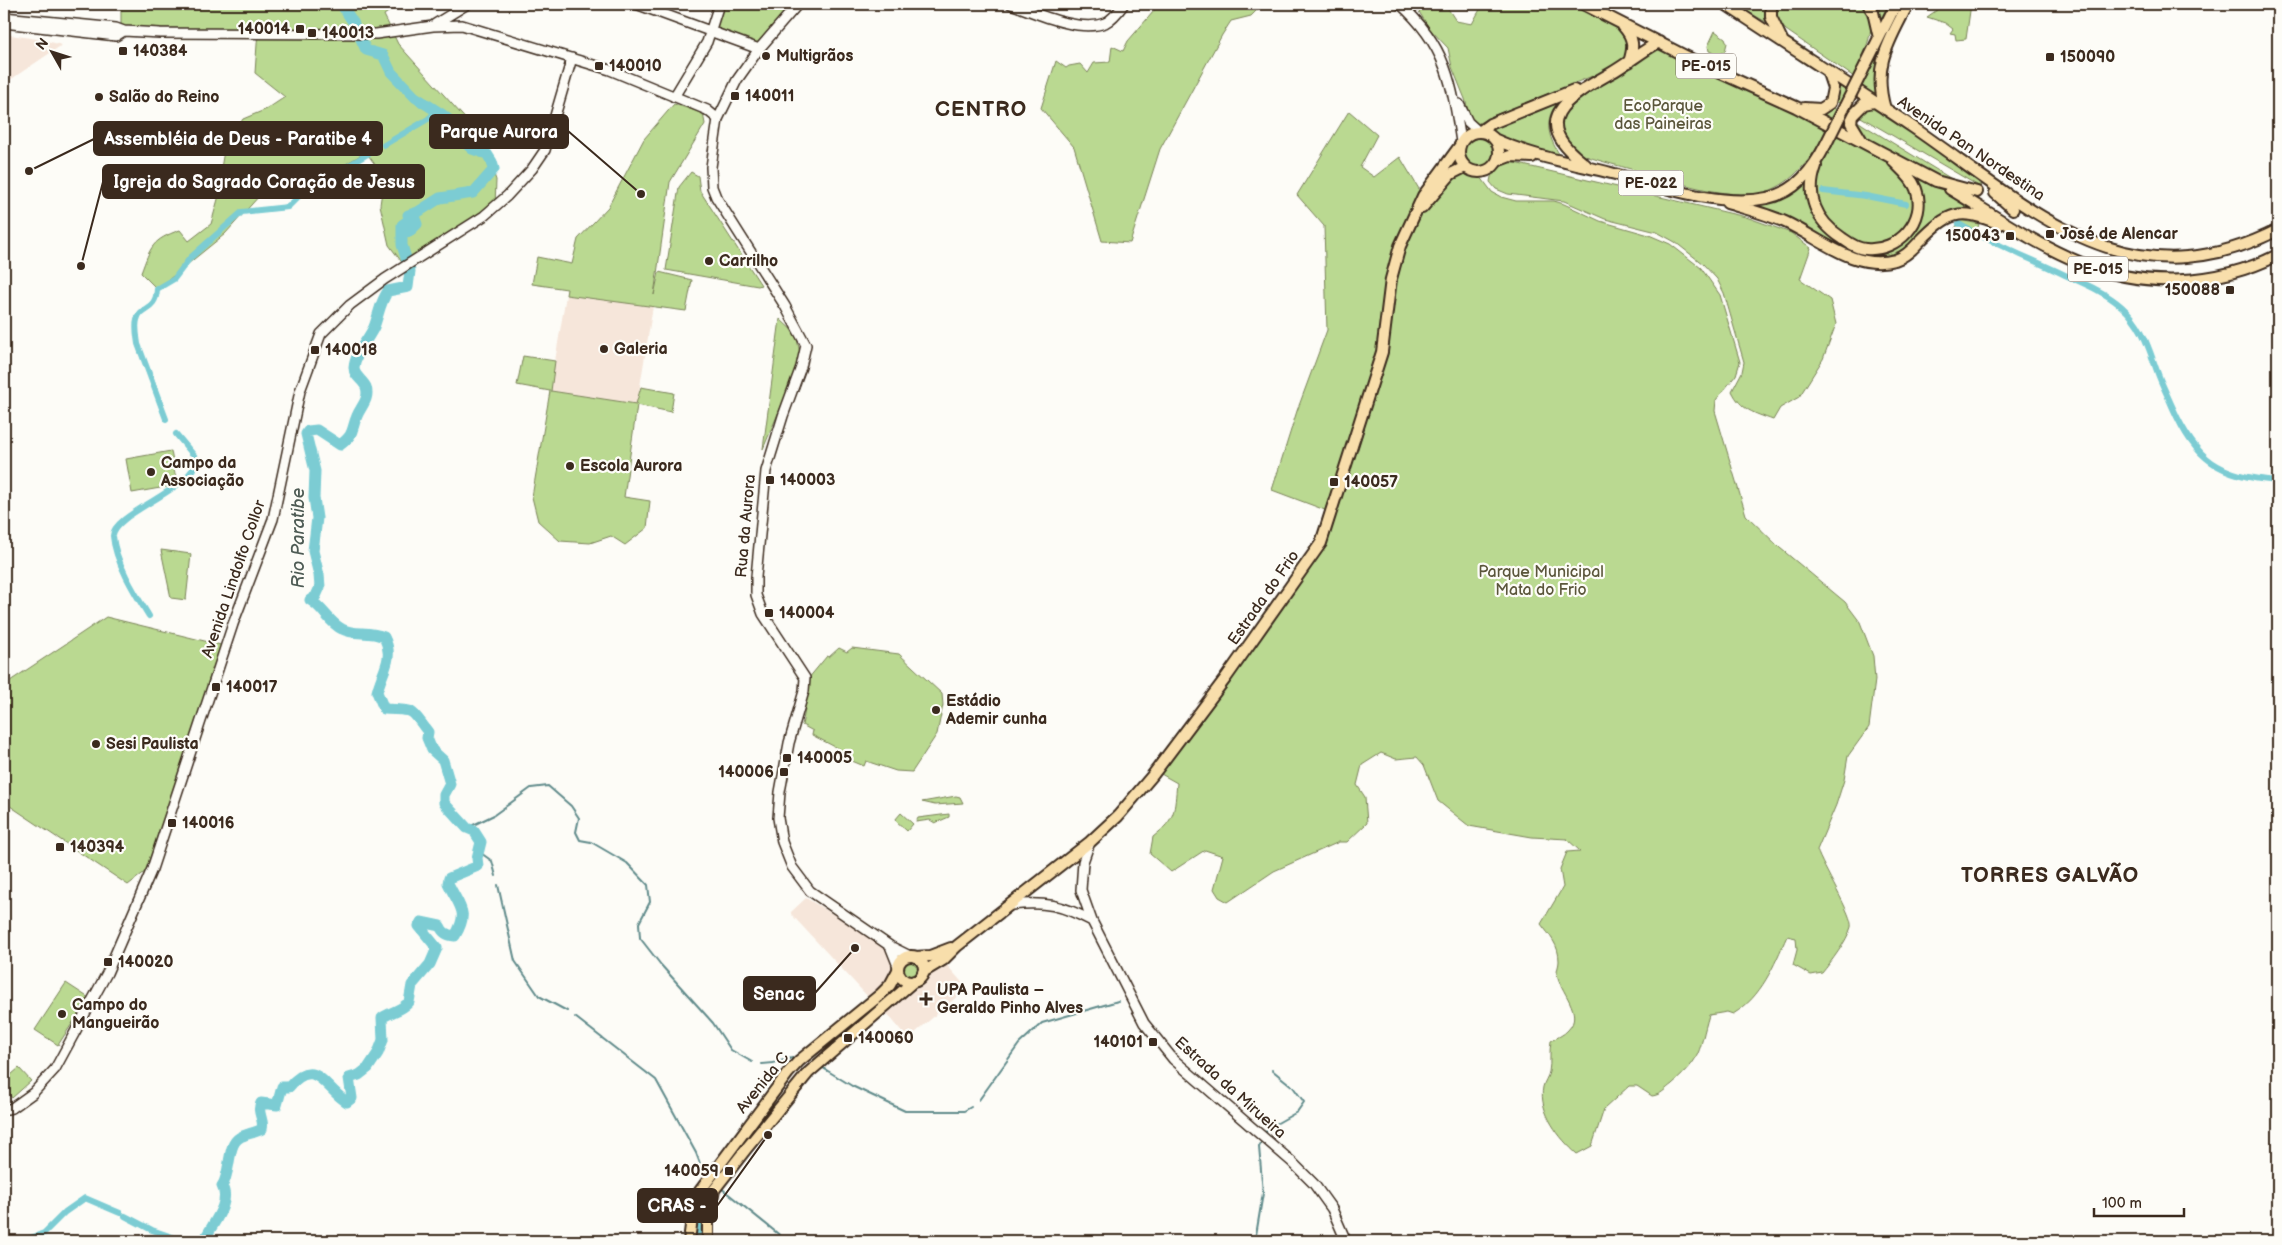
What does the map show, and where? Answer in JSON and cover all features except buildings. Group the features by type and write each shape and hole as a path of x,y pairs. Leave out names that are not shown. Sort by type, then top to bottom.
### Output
{"main road":[{"path":"636,4 759,49"},
{"path":"674,98 702,51 719,4"},
{"path":"4,17 116,28 124,31 352,35 433,26 462,25 610,70 706,110 718,119 737,80 759,49 798,4"},
{"path":"1012,4 1063,22 1091,25 1105,23 1124,4"},
{"path":"1400,4 1414,16 1435,44 1444,62 1464,116 1479,132 1546,158 1588,167"},
{"name":"PE-015","path":"1583,4 1796,107 1936,181 2022,233 2082,264 2115,274 2142,279 2204,279 2257,266 2278,255"},
{"name":"Avenida Pan Nordestina","path":"1725,4 1885,109 1981,178 2078,236 2098,245 2143,256 2177,258 2205,256 2254,242 2278,230"},
{"path":"1772,4 1771,16 1783,43"},
{"path":"1868,4 1873,12 1879,38"},
{"name":"PE-022","path":"1588,167 1714,199 1768,198 1785,192 1808,172 1819,157 1896,4"},
{"path":"1885,109 1879,74 1882,61 1908,4"},
{"path":"462,25 467,5"},
{"path":"433,26 467,5"},
{"path":"1619,22 1632,39 1632,52 1629,62"},
{"path":"4,23 116,36 124,31"},
{"path":"1588,167 1570,153 1557,135 1556,126 1559,113 1566,102 1594,82 1659,42"},
{"name":"Avenida Lindolfo Collor","path":"4,1110 12,1108 33,1093 54,1069 107,973 152,869 233,624 273,519 300,391 321,334 350,305 385,279 484,216 532,169 545,150 572,58"},
{"path":"1796,107 1821,109 1830,103 1833,88 1826,69"},
{"path":"1460,144 1467,136 1479,132 1490,124 1594,82"},
{"path":"1453,90 1460,144 1459,156 1465,167 1482,172 1491,167 1496,161 1499,151 1494,139"},
{"path":"1862,142 1851,119 1861,106 1874,102"},
{"name":"Rua da Aurora","path":"718,119 710,167 714,192 785,306 806,345 801,367 766,471 756,577 756,595 763,614 803,673 805,684 786,754 778,818 782,842 792,867 810,891 890,946"},
{"name":"Estrada do Frio","path":"1011,905 1090,842 1118,816 1152,776 1225,679 1321,543 1378,367 1385,335 1391,279 1406,232 1423,196 1460,144"},
{"path":"1819,157 1811,186 1815,209 1831,230 1850,243 1866,250 1889,245 1903,237 1915,221 1918,212 1917,194 1911,181 1886,155"},
{"path":"1496,161 1510,156 1546,158"},
{"name":"Estrada do Frio","path":"1406,232 1443,182 1455,171 1465,167"},
{"path":"1981,178 2013,209"},
{"path":"1936,181 1977,192"},
{"path":"1714,199 1780,220 1848,256 1868,262 1880,262 1904,256 1937,224 1954,215 1971,214 1980,216 2022,233"},
{"name":"Estrada da Mirueira","path":"1090,842 1083,862 1082,890 1092,921 1133,1004 1150,1033 1189,1075 1292,1162 1314,1184 1332,1209 1346,1241"},
{"path":"890,946 902,978 914,981 919,979 923,972 943,960 957,946 1011,905 1031,902 1054,904 1092,921"},
{"path":"890,946 921,961 923,972"},
{"path":"898,968 903,959 930,956 957,946"},
{"name":"Avenida C","path":"689,1241 692,1216 700,1191 764,1105 799,1061 890,985 898,968"},
{"name":"Avenida C","path":"708,1241 708,1222 714,1190 774,1113 808,1073 914,981"},
{"path":"764,1105 774,1113"}],"shaded area":[{"path":"4,34 43,40 62,45 4,84"},
{"path":"566,295 653,306 637,405 550,391"},
{"path":"806,898 885,945 896,969 884,987 869,998 791,914"},
{"name":"UPA Paulista – Geraldo Pinho Alves","path":"945,963 967,988 908,1039 885,1011"}],"green space":[{"path":"121,4 400,4 384,15 398,44 470,124 487,154 496,180 495,206 404,265 389,245 380,205 384,177 366,152 305,188 278,175 225,234 157,289 141,273 150,250 164,237 180,230 189,241 211,224 220,192 220,174 225,145 243,119 267,109 285,97 255,73 258,30 121,27"},
{"path":"719,4 793,4 759,49 710,31"},
{"path":"1160,4 1263,4 1251,16 1231,21 1222,35 1160,149 1130,243 1102,241 1074,147 1041,108 1056,61 1066,68 1080,64 1088,73 1094,63 1110,62 1112,46 1123,51 1128,41"},
{"path":"1411,4 1445,4 1456,21 1472,24 1483,4 1574,4 1624,32 1628,40 1627,57 1600,73 1477,124 1471,121 1465,99 1452,67 1448,48 1429,28 1418,10"},
{"path":"1735,4 1770,4 1766,22"},
{"path":"1776,4 1860,4 1867,11 1871,28 1866,48 1854,77 1786,30 1777,18"},
{"path":"1873,4 1889,4 1881,18"},
{"path":"1940,4 1971,4 1966,39 1956,40 1955,34 1950,33 1953,29 1945,23 1927,17 1937,10"},
{"path":"1715,31 1725,38 1727,43 1725,51 1719,55 1709,51 1708,46"},
{"path":"1886,45 1875,79 1882,104 1860,89 1878,53"},
{"name":"EcoParque das Paineiras","path":"1659,47 1827,126 1823,137 1797,173 1781,185 1771,190 1741,194 1706,190 1671,181 1592,158 1565,146 1559,124 1564,109 1636,57"},
{"path":"1832,75 1851,89 1842,105 1834,100"},
{"path":"1558,102 1550,116 1549,130 1562,158 1524,147 1489,130"},
{"path":"674,104 703,113 705,124 670,182 654,295 659,272 692,280 686,311 566,295 567,289 532,284 537,257 572,264 578,239 608,207 644,139"},
{"path":"1870,105 1883,111 1975,177 1982,188 1854,113"},
{"path":"1830,106 1839,111 1834,122 1811,111"},
{"path":"1349,111 1377,135 1360,167 1374,177 1400,157 1419,189 1408,218 1379,347 1325,510 1272,490 1297,411 1327,330 1324,226 1297,195"},
{"path":"1853,118 1963,186 1937,180 1863,137"},
{"path":"1837,131 1893,166 1910,187 1914,205 1909,221 1893,236 1878,243 1863,243 1846,235 1824,216 1815,199 1815,187 1822,163"},
{"path":"1479,136 1490,141 1495,152 1490,163 1479,168 1468,163 1463,152 1468,141"},
{"path":"1506,161 1746,217 1791,233 1811,248 1800,279 1830,300 1836,324 1823,359 1799,397 1780,408 1773,420 1749,410 1740,403 1732,391 1742,372 1744,362 1724,293 1717,279 1703,264 1675,242 1657,232 1605,219 1564,201 1508,194 1496,189 1490,182 1492,174 1499,164"},
{"name":"Parque Municipal Mata do Frio","path":"1471,170 1477,172 1492,192 1501,197 1516,201 1554,201 1564,204 1600,221 1649,235 1670,244 1701,268 1720,295 1740,362 1736,375 1716,400 1715,411 1746,515 1780,548 1845,602 1860,622 1873,656 1875,680 1869,727 1848,756 1844,780 1836,805 1817,850 1851,921 1849,933 1842,945 1822,973 1811,975 1793,965 1797,950 1796,938 1787,936 1766,980 1752,999 1733,1014 1727,1012 1709,1015 1698,1053 1682,1075 1663,1092 1652,1096 1637,1086 1629,1086 1604,1109 1592,1146 1577,1154 1557,1133 1547,1115 1542,1096 1549,1072 1551,1041 1568,1030 1574,1016 1573,1009 1557,973 1559,955 1553,941 1541,924 1563,887 1560,869 1567,852 1580,851 1567,839 1532,837 1469,826 1438,801 1424,765 1417,757 1396,759 1381,753 1362,765 1357,785 1365,797 1367,823 1347,842 1339,842 1274,871 1228,902 1219,897 1214,889 1223,856 1205,850 1171,872 1150,854 1153,837 1170,819 1175,801 1177,783 1161,774 1308,571 1332,520 1351,468 1385,360 1383,336 1405,232 1447,182"},
{"path":"1811,171 1815,217 1867,252 1909,235 1918,185 1912,172 1986,214 1964,211 1903,255 1866,259 1746,205 1771,201"},
{"path":"691,172 698,176 700,191 761,285 666,270 679,187"},
{"path":"1960,220 1979,224 1974,241 1955,229"},
{"path":"780,319 796,334 800,353 791,383 763,449"},
{"path":"523,356 555,361 551,391 636,404 641,387 674,393 671,412 637,405 624,497 650,501 647,528 625,545 611,536 590,543 560,541 538,521 532,497 550,391 517,385"},
{"name":"Campo da Associação","path":"171,451 177,485 132,493 126,459"},
{"path":"161,550 191,554 186,600 171,598"},
{"name":"Sesi Paulista","path":"106,617 221,645 146,871 128,885 4,802 4,685"},
{"path":"839,648 847,652 852,648 899,654 942,694 943,705 937,734 912,772 896,771 866,761 864,766 838,755 841,750 812,735 813,731 802,725 805,710 801,709 808,679 827,656 829,657"},
{"path":"956,796 960,797 963,803 935,805 922,802"},
{"path":"901,813 913,824 907,831 895,820"},
{"path":"949,814 949,817 935,823 930,820 916,822 918,818"},
{"path":"910,959 917,962 920,969 917,976 910,979 903,976 900,969 903,962"},
{"name":"Campo do Mangueirão","path":"66,983 89,998 58,1045 35,1030"},
{"path":"19,1068 31,1081 12,1098 4,1089 4,1081"}],"water":[{"path":"711,1184 713,1186 707,1199 702,1220 701,1241 696,1241 699,1211"}],"waterway":[{"name":"Rio Paratibe","path":"204,1241 222,1207 224,1200 222,1186 235,1142 244,1135 262,1129 259,1110 261,1103 277,1105 282,1087 289,1087 298,1078 306,1074 313,1074 320,1078 347,1102 352,1098 349,1078 359,1075 368,1068 378,1053 383,1040 382,1018 409,1002 412,985 430,964 437,948 419,926 421,922 440,926 446,933 455,936 462,921 462,915 459,904 448,883 449,878 478,866 477,858 481,842 474,831 467,828 444,803 444,795 450,784 443,760 432,750 427,738 428,732 418,718 411,712 384,709 377,692 388,658 384,637 342,629 333,623 310,600 316,596 320,587 313,551 317,518 314,498 315,471 306,434 308,431 317,430 340,445 352,432 367,395 366,387 354,371 355,362 374,327 385,295 388,291 408,287 410,271 402,245 402,225 409,220 409,232 417,224 415,219 408,215 418,212 440,198 473,193 494,169 487,154 472,149 450,129 448,119 415,97 391,72 383,55 366,50 353,22 341,4"},
{"path":"384,145 428,119 437,111"},
{"path":"166,419 138,344 136,332 136,323 139,315 154,301 157,289 174,279 190,258 242,212 288,207 301,194 376,149"},
{"path":"1823,191 1866,196 1906,204"},
{"path":"1959,224 2115,301 2128,313 2139,328 2181,425 2201,453 2225,470 2257,479 2278,481"},
{"path":"149,616 122,567 113,536 116,527 126,518 184,480 193,469 196,458 176,434"},
{"path":"467,828 494,815 531,788 548,786 571,806 579,818 576,832 580,840 591,842 627,863 648,885 650,902 639,923 640,938 661,965 713,1023 731,1050 752,1062"},
{"path":"478,851 492,861 496,876"},
{"path":"498,885 515,961 539,996 567,1011"},
{"path":"979,1100 1019,1044 1042,1023 1118,1001"},
{"path":"575,1017 656,1080 696,1153 704,1174"},
{"path":"762,1064 796,1057"},
{"path":"823,1068 852,1086 905,1111 964,1111 971,1107"},
{"path":"1266,1133 1267,1129 1297,1112 1304,1102 1293,1087 1272,1070"},
{"path":"1255,1241 1263,1193 1259,1147 1261,1143"},
{"path":"721,1188 787,1241"},
{"path":"23,1241 44,1233 65,1212 85,1198 120,1213"},
{"path":"125,1216 152,1230 184,1241"}],"place":[{"name":"140014","path":"300,29"},
{"name":"140013","path":"312,33"},
{"name":"140384","path":"123,51"},
{"name":"Multigrãos","path":"766,56"},
{"name":"150090","path":"2050,57"},
{"name":"140010","path":"599,66"},
{"name":"140011","path":"735,96"},
{"name":"Salão do Reino","path":"99,97"},
{"name":"Assembléia de Deus - Paratibe 4","path":"29,171"},
{"name":"Parque Aurora","path":"641,194"},
{"name":"José de Alencar","path":"2050,234"},
{"name":"150043","path":"2010,236"},
{"name":"Carrilho","path":"709,261"},
{"name":"Igreja do Sagrado Coração de Jesus","path":"81,266"},
{"name":"150088","path":"2230,290"},
{"name":"Galeria","path":"604,349"},
{"name":"140018","path":"315,350"},
{"name":"Escola Aurora","path":"570,466"},
{"name":"Campo da Associação","path":"151,472"},
{"name":"140003","path":"770,480"},
{"name":"140057","path":"1334,482"},
{"name":"140004","path":"769,613"},
{"name":"140017","path":"216,687"},
{"name":"Estádio Ademir cunha","path":"936,710"},
{"name":"Sesi Paulista","path":"96,744"},
{"name":"140005","path":"787,758"},
{"name":"140006","path":"784,772"},
{"name":"140016","path":"172,823"},
{"name":"140394","path":"60,847"},
{"name":"Senac","path":"855,948"},
{"name":"140020","path":"108,962"},
{"name":"UPA Paulista – Geraldo Pinho Alves","path":"926,999"},
{"name":"Campo do Mangueirão","path":"62,1014"},
{"name":"140060","path":"848,1038"},
{"name":"140101","path":"1153,1042"},
{"name":"CRAS -","path":"768,1135"},
{"name":"140059","path":"729,1171"}],"district":[{"name":"CENTRO","path":"981,109"},
{"name":"TORRES GALVÃO","path":"2050,875"}]}
